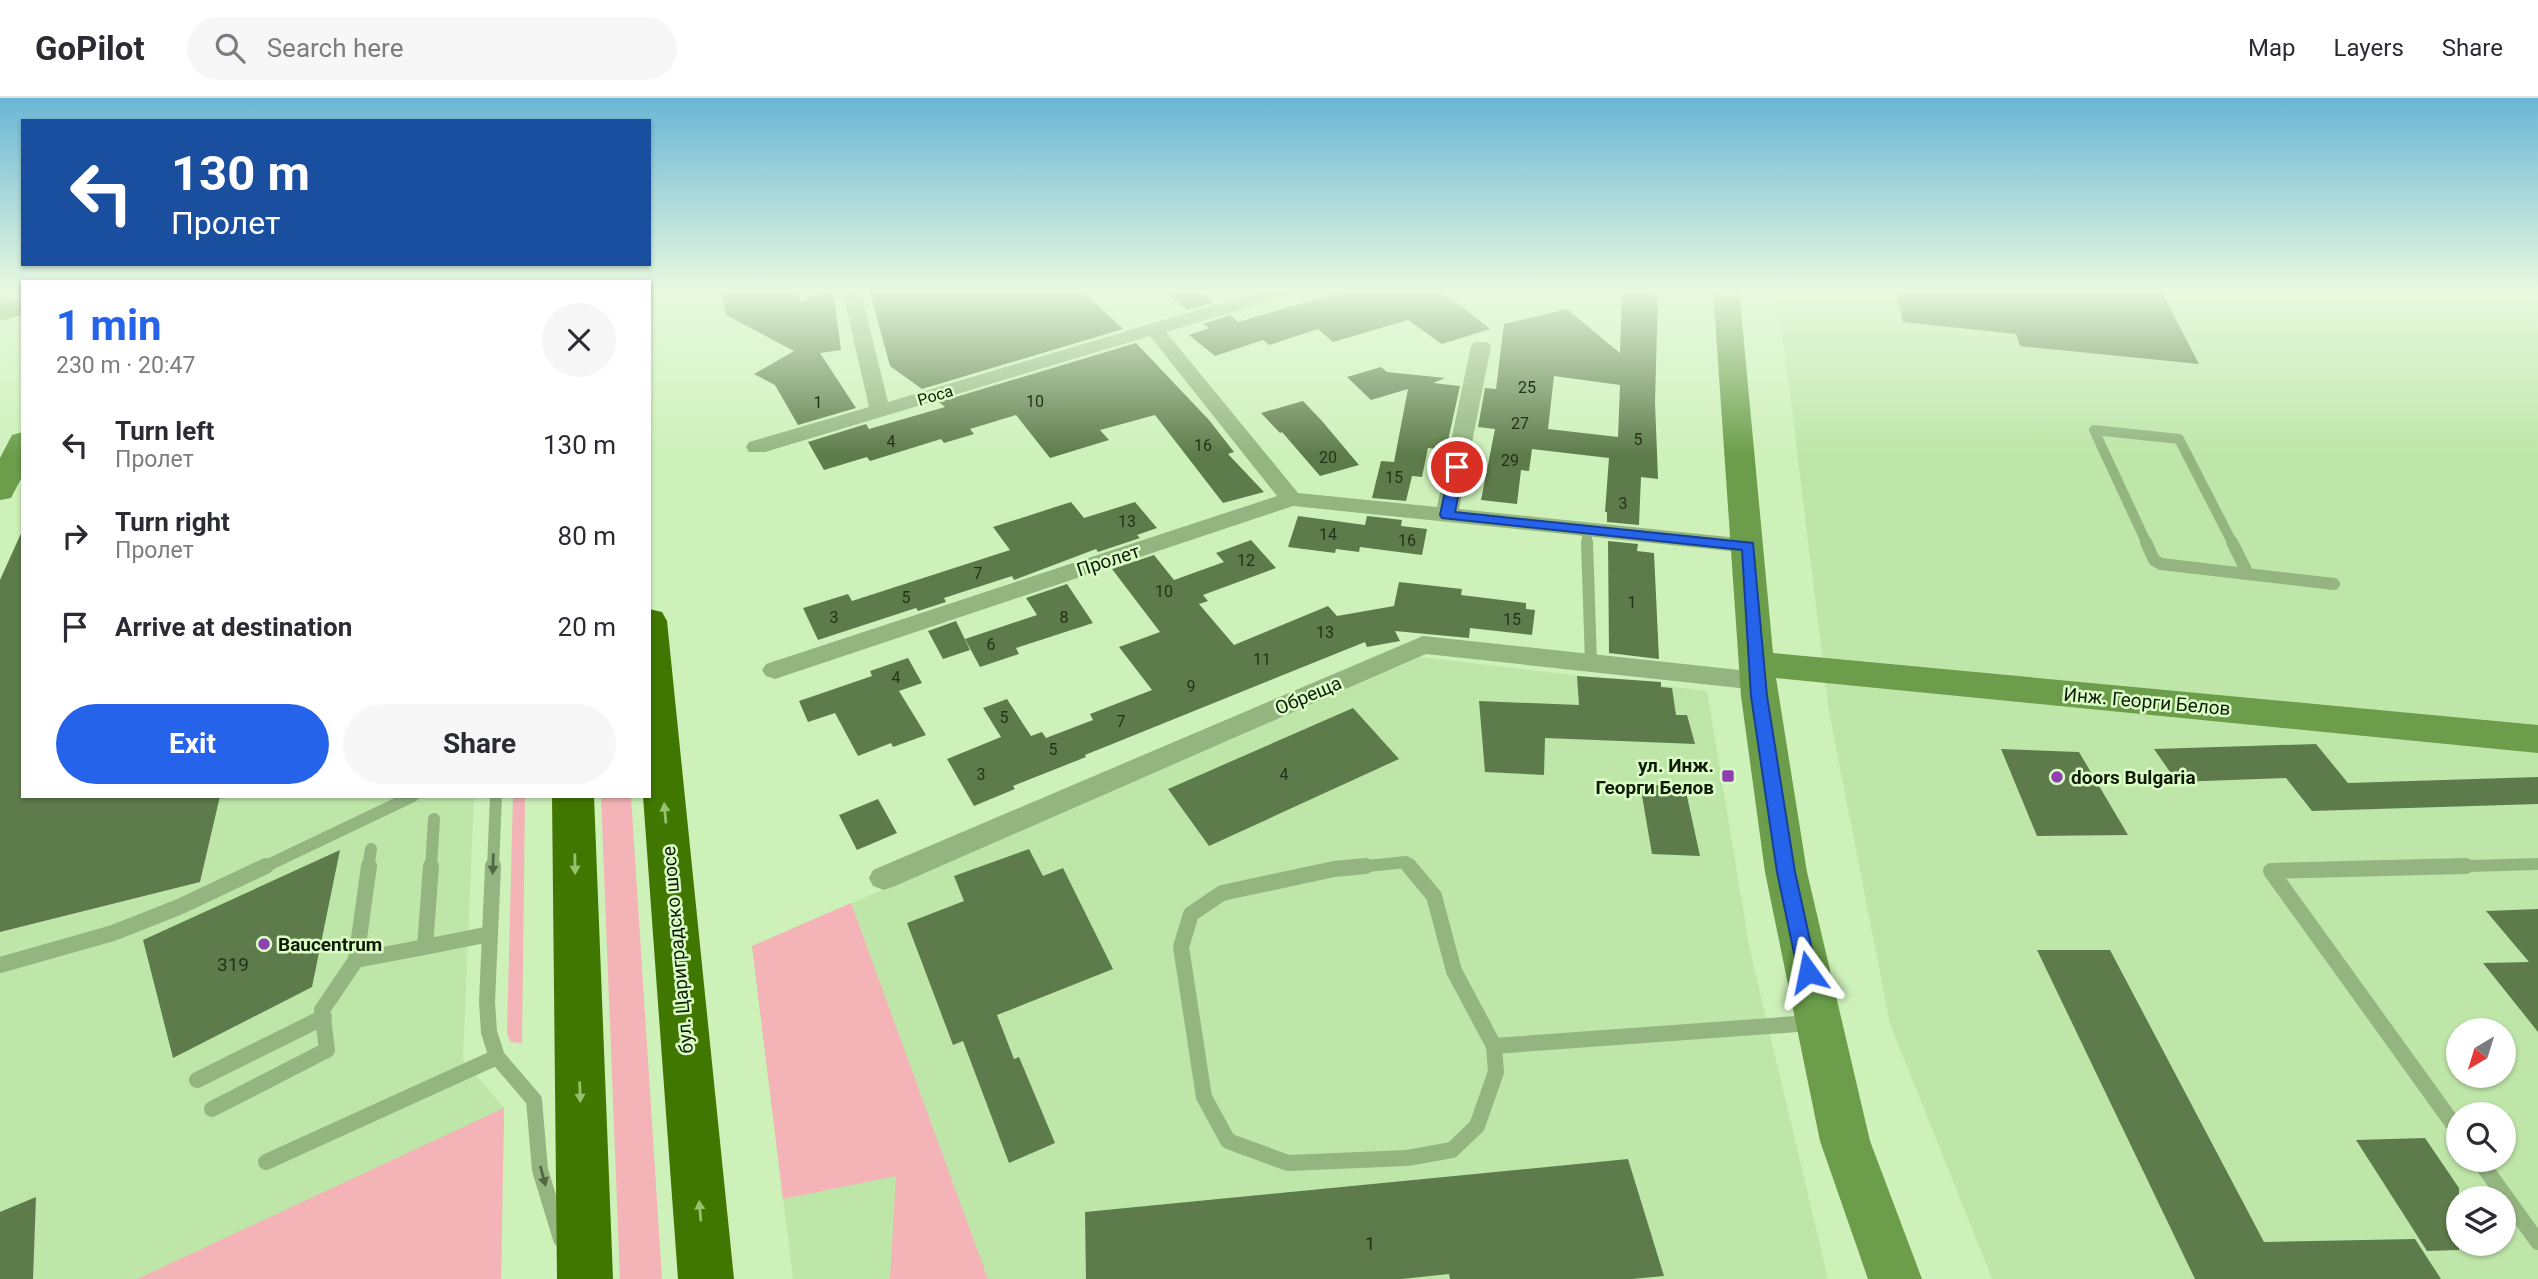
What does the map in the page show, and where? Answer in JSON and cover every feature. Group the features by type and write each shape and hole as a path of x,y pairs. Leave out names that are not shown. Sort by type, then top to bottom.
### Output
{"highway":[{"name":"бул. Цариградско шосе","path":"651,644 706,1279"},
{"path":"573,798 585,1279"}],"main road":[{"path":"1731,344 1757,672 1786,872 1845,1141 1895,1279"},
{"path":"0,491 21,446"},
{"name":"Инж. Георги Белов","path":"1757,672 2538,739"}],"street":[{"path":"864,344 880,411"},
{"name":"Роса","path":"757,447 1103,344"},
{"path":"1166,344 1291,499"},
{"path":"1447,515 1481,346"},
{"name":"Пролет","path":"775,670 1291,499 1748,546"},
{"name":"Обреща","path":"884,878 1423,645 1591,663 1757,672"}],"lane":[{"path":"2248,574 2179,439 2094,430 2154,560 2161,564 2334,584"},
{"path":"1587,530 1591,663"},
{"path":"0,965 113,933 179,907 409,798"},
{"path":"496,798 487,1002 489,1032 497,1057 534,1100 540,1170 574,1279"},
{"path":"425,947 434,818"},
{"path":"212,1109 327,1050 322,1010 356,960 371,849"},
{"path":"1406,862 1434,896 1454,971 1494,1046 1496,1072 1477,1126 1452,1150 1407,1158 1288,1163 1228,1141 1204,1097 1181,947 1191,915 1222,893 1334,869 1406,862"},
{"path":"2446,1114 2271,871 2538,863"},
{"path":"356,960 490,934"},
{"path":"197,1080 324,1017"},
{"path":"1494,1046 1819,1022"},
{"path":"266,1162 497,1057"},
{"path":"2488,1172 2538,1242"}],"shaded area":[{"path":"1784,344 2538,344 2538,1279 1992,1279 1890,1024 1829,712"},
{"path":"21,533 21,798 474,798 463,1060 504,1108 501,1279 0,1279 0,580"},
{"path":"1421,657 1707,691 1750,950 1828,1279 793,1279 752,946"},
{"path":"513,798 525,798 522,1043 511,1042 507,1034"},
{"path":"601,798 631,798 662,1279 620,1279"},
{"path":"851,903 988,1279 890,1279 896,1176 783,1199 752,946"},
{"path":"504,1108 501,1279 137,1279"}],"building":[{"path":"781,344 840,344 841,350 820,353 856,408 798,425 775,385 754,374 794,351"},
{"path":"884,344 1072,344 922,389 890,366"},
{"path":"1137,344 1209,420 1234,452 1228,454 1264,492 1223,503 1155,415 1100,430 1109,440 1050,458 1016,415 970,429 974,434 944,443 941,439 870,461 867,457 824,470 808,442 866,424 869,429 945,407 939,402"},
{"path":"1200,344 1251,344 1215,356"},
{"path":"1502,344 1609,344 1620,353 1620,344 1657,344 1655,402 1658,479 1641,477 1639,525 1607,522 1605,512 1609,458 1532,449 1529,471 1521,470 1517,504 1481,500 1495,429 1478,427 1485,388 1496,389","holes":["1554,376 1620,385 1618,437 1548,429"]},
{"path":"2189,344 2199,364 2020,346"},
{"path":"1381,367 1387,372 1445,378 1433,383 1460,386 1446,450 1428,448 1422,477 1412,476 1406,501 1372,498 1381,461 1394,462 1408,389 1371,400 1347,377"},
{"path":"1303,401 1359,465 1320,476 1282,432 1261,413"},
{"path":"1071,502 1084,518 1135,502 1157,528 1137,535 1140,538 1098,552 1096,549 1014,580 1012,576 944,598 946,602 918,611 916,608 818,640 803,608 848,594 852,601 1010,550 993,527"},
{"path":"1298,516 1365,525 1367,516 1402,520 1401,526 1427,529 1422,555 1360,547 1359,552 1336,549 1335,553 1288,547"},
{"path":"21,533 21,798 220,798 200,882 0,932 0,580"},
{"path":"1251,540 1276,568 1203,595 1208,601 1199,604 1234,645 1328,606 1337,616 1394,606 1399,582 1462,589 1461,595 1526,603 1526,609 1535,610 1532,635 1470,628 1469,638 1395,631 1400,641 1367,647 1365,642 1085,755 1086,757 1013,786 1015,789 974,806 947,759 1001,737 983,708 1007,699 1031,736 1042,732 1046,738 1093,720 1090,714 1152,690 1119,647 1160,632 1112,569 1154,555 1174,580 1224,562 1216,553"},
{"path":"1608,541 1638,544 1637,551 1654,553 1659,659 1609,653"},
{"path":"1067,584 1093,623 1016,648 1019,654 980,667 965,639 1037,615 1026,598"},
{"path":"956,621 970,650 943,659 928,631"},
{"path":"908,658 922,683 899,691 926,735 893,747 891,743 858,756 835,713 808,722 799,701 872,676 870,671"},
{"path":"1577,676 1661,682 1661,687 1672,688 1676,715 1687,715 1695,744 1545,738 1544,775 1485,772 1479,701 1579,705"},
{"path":"1353,708 1399,759 1209,846 1168,789"},
{"path":"2316,744 2348,783 2538,777 2538,804 2312,811 2286,778 2177,782 2154,749"},
{"path":"2001,749 2079,752 2128,835 2037,836"},
{"path":"1640,784 1685,787 1700,856 1652,854"},
{"path":"878,799 897,833 857,850 839,815"},
{"path":"1029,849 1043,876 1063,868 1113,969 997,1015 1014,1059 1019,1057 1055,1143 1009,1163 963,1041 953,1045 907,923 964,901 954,876"},
{"path":"340,850 312,987 173,1058 143,940"},
{"path":"2538,909 2538,1032 2483,963 2529,962 2486,911"},
{"path":"2037,950 2110,950 2264,1242 2415,1239 2441,1279 2195,1279"},
{"path":"2425,1138 2458,1186 2446,1186 2446,1250 2427,1251 2356,1140"},
{"path":"1628,1159 1664,1276 1632,1279 1450,1279 1449,1274 1402,1279 1086,1279 1085,1212"},
{"path":"36,1197 33,1279 0,1279 0,1212"}],"place":[{"name":"ул. Инж. Георги Белов","path":"1728,776"},
{"name":"doors Bulgaria","path":"2057,777"},
{"name":"Baucentrum","path":"264,944"}],"route":[{"path":"1457,467 1447,515 1748,546 1759,696 1786,872 1808,972"}]}
